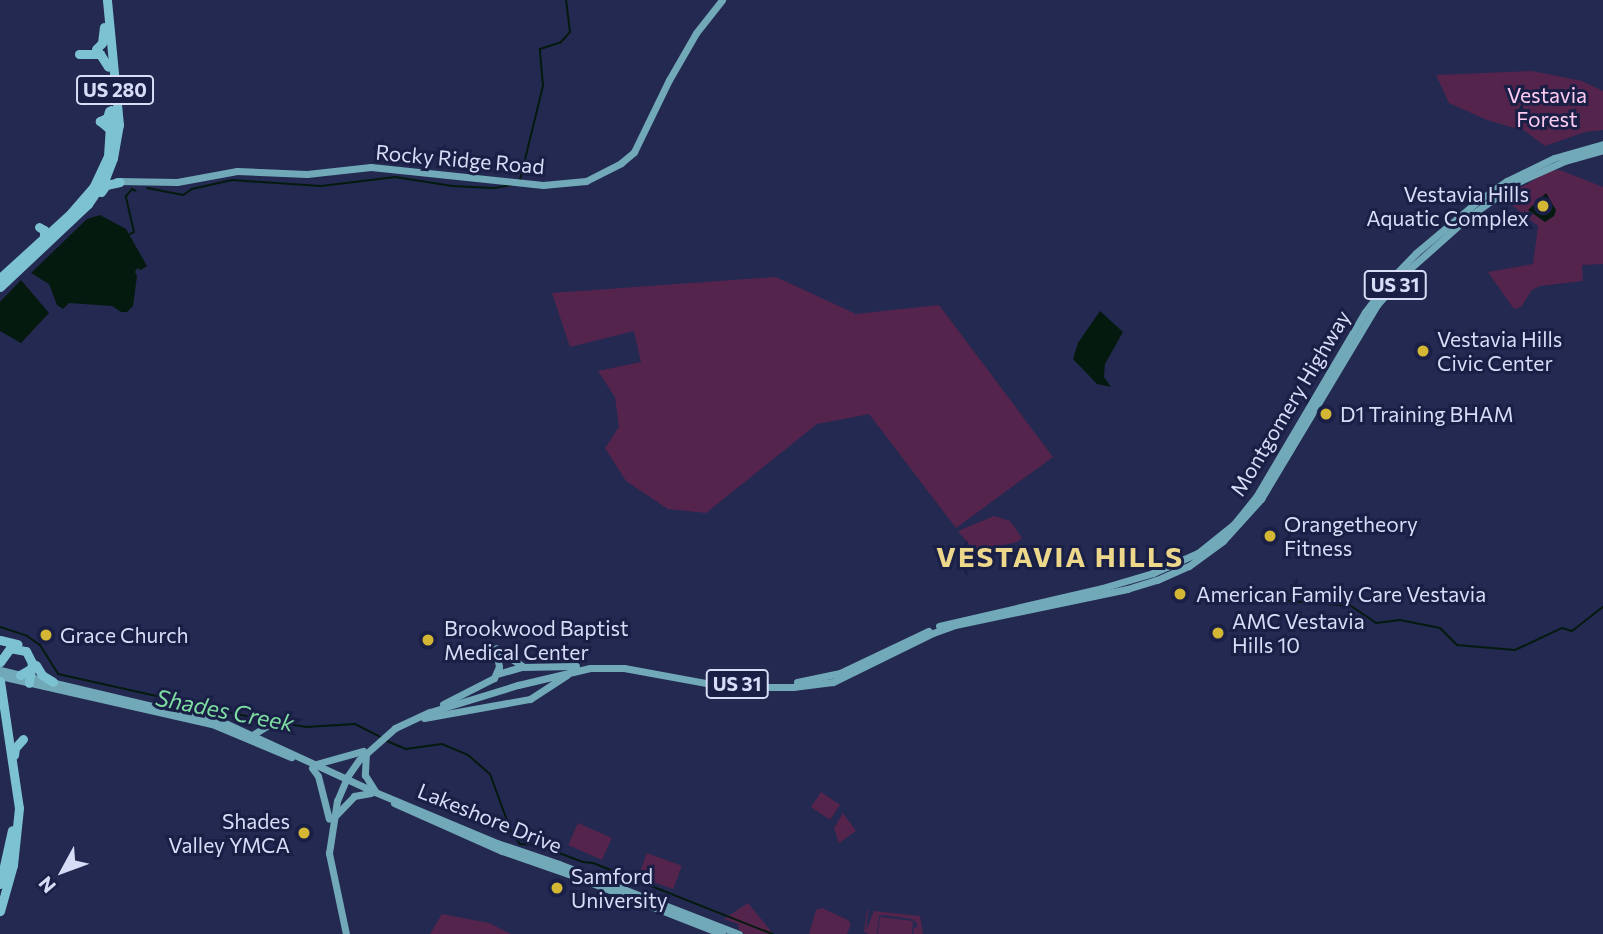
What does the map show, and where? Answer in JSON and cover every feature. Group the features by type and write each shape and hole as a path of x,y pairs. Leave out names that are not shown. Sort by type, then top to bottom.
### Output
{"highway":[{"name":"US 280","path":"0,278 44,233 77,206 103,177 112,131 102,0"},
{"name":"US 280","path":"0,287 75,218 110,166 118,125 107,0"},
{"path":"96,49 102,43 104,26"},
{"path":"79,54 100,54 108,67"},
{"path":"110,166 110,177 118,181"},
{"path":"75,218 106,185 118,181"},
{"path":"0,287 44,233"},
{"path":"0,884 10,844 13,803 0,666 5,644 32,650 32,676"},
{"path":"20,675 42,675 53,682"},
{"path":"0,911 13,865 18,833 19,800 13,759 15,748 23,740 14,737 5,718"}],"main road":[{"name":"Rocky Ridge Road","path":"103,177 118,181 177,182 237,171 307,174 371,167 543,185 586,181 621,163 634,152 669,80 696,33 722,0"},
{"name":"Montgomery Highway","path":"346,932 329,853 330,821 352,767 394,727 442,705 579,668 610,663 709,681 770,684 840,673 953,621 1103,588 1184,561 1225,532 1256,497 1377,305 1443,235 1478,201 1515,177 1554,158 1603,144"},
{"name":"Montgomery Highway","path":"394,727 518,685 579,668 624,668 728,687 824,684 857,673 933,633 956,625 1157,580 1212,550 1251,511 1276,476 1373,301 1401,268 1518,182 1565,161 1603,150"},
{"path":"1399,279 1401,268"},
{"path":"1244,501 1256,497"},
{"path":"881,644 882,654"},
{"path":"496,675 500,661 499,651 523,667"},
{"path":"0,666 20,675"},
{"path":"442,705 488,682 496,675 523,667 579,668"},
{"path":"409,721 530,699 579,668"},
{"path":"1,682 32,676 212,724 347,781 354,796"},
{"path":"53,682 213,719 288,750 298,748 301,757 314,766 330,821"},
{"path":"254,734 267,728 275,743"},
{"path":"314,766 368,749 365,774 373,792 339,800 324,797"},
{"path":"342,758 365,774"},
{"path":"330,773 328,766 332,761"},
{"path":"320,784 330,773"},
{"path":"347,781 365,774"},
{"name":"Lakeshore Drive","path":"347,781 487,845 540,860 739,934"},
{"name":"Lakeshore Drive","path":"540,860 722,934"}],"green space":[{"name":"Vestavia Forest","path":"1532,71 1582,81 1603,91 1603,130 1585,132 1545,146 1525,131 1487,120 1449,103 1436,75"},
{"path":"1560,170 1603,187 1603,264 1582,265 1583,281 1540,286 1532,290 1521,307 1514,309 1488,272 1533,264 1538,226 1503,198 1549,171"},
{"path":"776,277 856,314 939,305 1053,457 956,528 869,414 817,424 706,513 668,509 626,481 605,448 619,427 615,397 598,371 641,362 634,331 570,347 552,293"},
{"path":"994,516 1010,521 1022,538 1017,542 975,552 958,531"},
{"path":"821,792 840,805 830,820 811,807"},
{"path":"843,813 856,831 839,843 834,828"},
{"path":"578,823 612,838 602,860 568,845"},
{"path":"647,853 682,866 673,889 638,876"},
{"path":"748,903 773,934 745,934 739,930 738,924 724,919"},
{"path":"822,908 848,920 851,924 847,934 809,934 816,910"},
{"path":"867,910 866,931 874,911 920,916 923,934 913,934 914,928 919,927 915,926 918,924 912,919 883,915 879,916 877,934 864,932"},
{"path":"442,914 489,923 511,934 430,934"},
{"path":"880,917 913,921 912,934 878,934"}],"shaded area":[{"name":"Vestavia Hills Aquatic Complex","path":"1546,193 1556,210 1554,216 1545,222 1528,210"},
{"path":"100,215 126,229 147,266 141,270 137,268 135,272 137,276 133,306 127,312 121,312 112,306 69,303 63,309 57,305 49,284 31,273 87,219"},
{"path":"21,280 49,313 21,343 0,331 0,302"},
{"path":"1100,311 1123,332 1105,364 1104,377 1111,387 1097,384 1073,359 1078,343"}],"waterway":[{"path":"520,180 543,86 540,49 561,42 570,32 566,0"},
{"path":"147,188 183,195 192,189 232,180 321,186 395,177 452,186 494,188 516,184"},
{"path":"130,234 134,232 126,196 132,189 136,191"},
{"path":"1277,600 1351,606 1376,623 1400,620 1440,628 1457,645 1515,650 1562,628 1572,631 1603,607"},
{"name":"Shades Creek","path":"0,627 27,636 40,645 58,674 263,720 306,727 355,724 382,738"},
{"name":"Shades Creek","path":"387,741 406,749 442,744 468,755 490,774 512,834 520,844 538,845 583,862 593,863 772,934"}],"place":[{"name":"Vestavia Hills Aquatic Complex","path":"1543,206"},
{"name":"Vestavia Hills Civic Center","path":"1423,351"},
{"name":"D1 Training BHAM","path":"1326,414"},
{"name":"Orangetheory Fitness","path":"1270,536"},
{"name":"American Family Care Vestavia","path":"1180,594"},
{"name":"AMC Vestavia Hills 10","path":"1218,633"},
{"name":"Grace Church","path":"46,635"},
{"name":"Brookwood Baptist Medical Center","path":"428,640"},
{"name":"Shades Valley YMCA","path":"304,833"},
{"name":"Samford University","path":"557,888"}],"district":[{"name":"VESTAVIA HILLS","path":"1060,556"}]}
